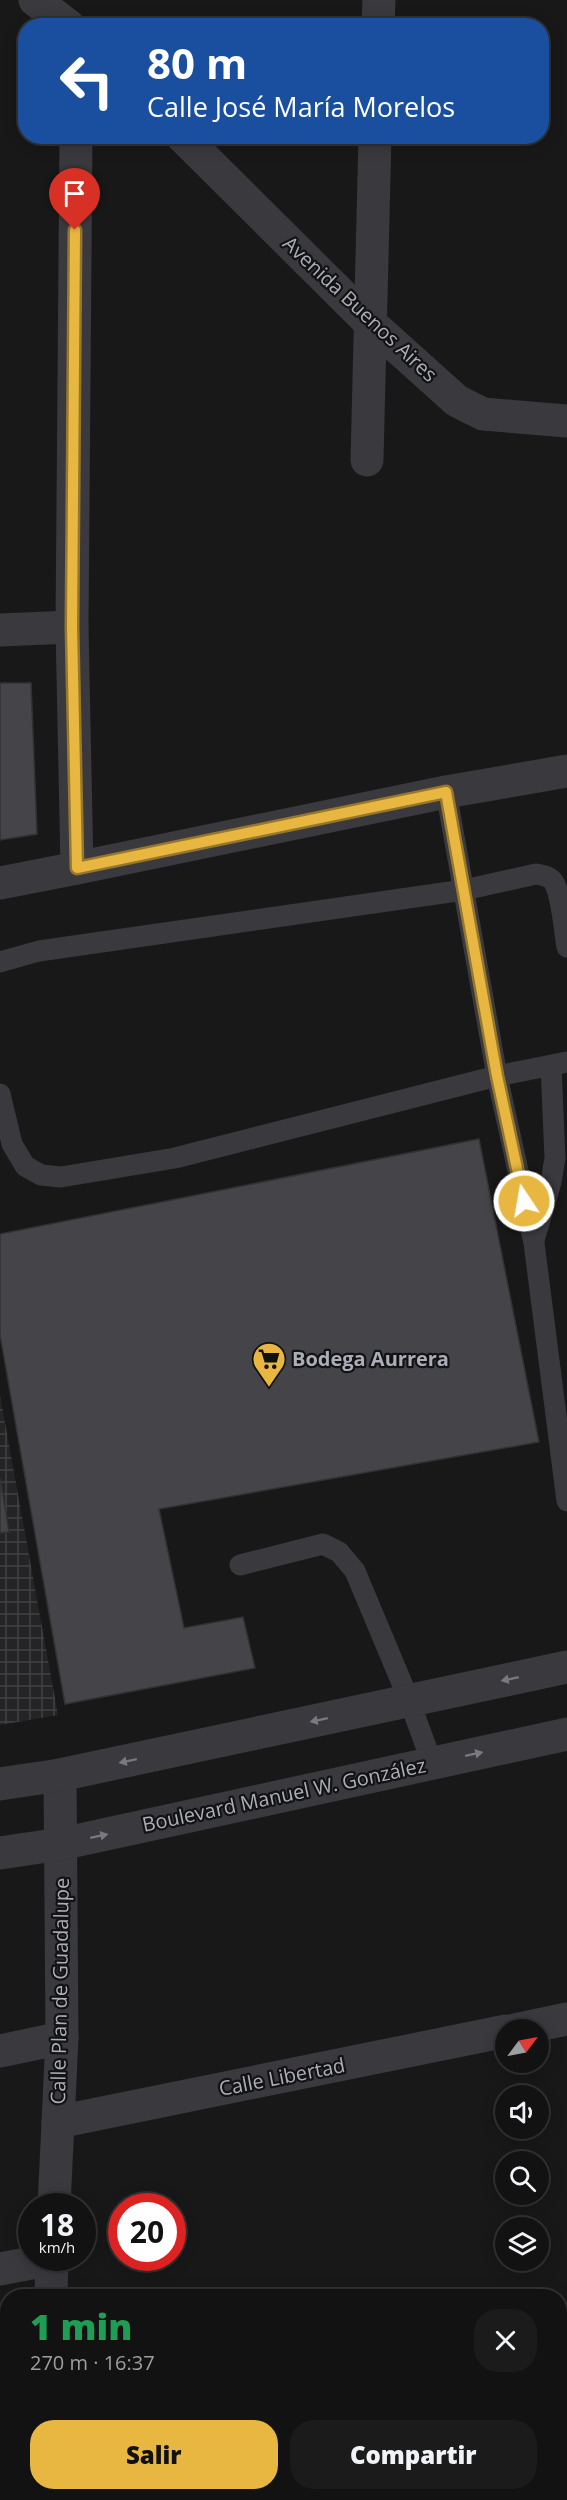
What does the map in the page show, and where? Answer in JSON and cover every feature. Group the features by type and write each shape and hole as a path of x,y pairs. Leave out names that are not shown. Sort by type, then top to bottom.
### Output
{"street":[{"path":"35,0 59,18"},
{"path":"75,0 76,18"},
{"path":"378,18 379,0"},
{"path":"76,144 72,627 77,868"},
{"name":"Avenida Buenos Aires","path":"190,144 368,321 458,400 483,414 567,421"},
{"path":"367,460 368,321 375,144"},
{"path":"0,630 72,627"},
{"path":"0,883 446,792 567,771"},
{"path":"0,1784 60,1775 567,1667"},
{"name":"Boulevard Manuel W. González","path":"0,1853 61,1844 567,1734"},
{"name":"Calle Plan de Guadalupe","path":"55,2193 62,2038 60,1775"},
{"path":"549,2023 567,2019"},
{"name":"Calle Libertad","path":"58,2122 495,2033"},
{"path":"0,2050 62,2038"},
{"path":"0,2268 18,2265"},
{"path":"51,2289 52,2271"}],"lane":[{"path":"446,792 497,1076 534,1243 567,1501"},
{"path":"0,962 39,951 464,890 536,874 553,881 558,892 567,947"},
{"path":"0,1094 12,1144 25,1166 41,1175 61,1177 175,1158 497,1076 559,1064 555,1158 551,1182 534,1243"},
{"path":"240,1565 323,1544 339,1552 355,1572 409,1700 432,1762"}],"shaded area":[{"path":"0,1395 58,1715 0,1725"}],"building":[{"path":"0,683 31,683 37,834 0,840"},
{"name":"Bodega Aurrera","path":"479,1139 539,1442 159,1509 184,1628 243,1617 255,1668 65,1704 0,1335 0,1234"},
{"path":"0,1478 9,1532 0,1533"}],"place":[{"name":"Bodega Aurrera","path":"269,1388"}],"route":[{"path":"75,230 72,627 77,868 446,792 497,1076 524,1201"}]}
